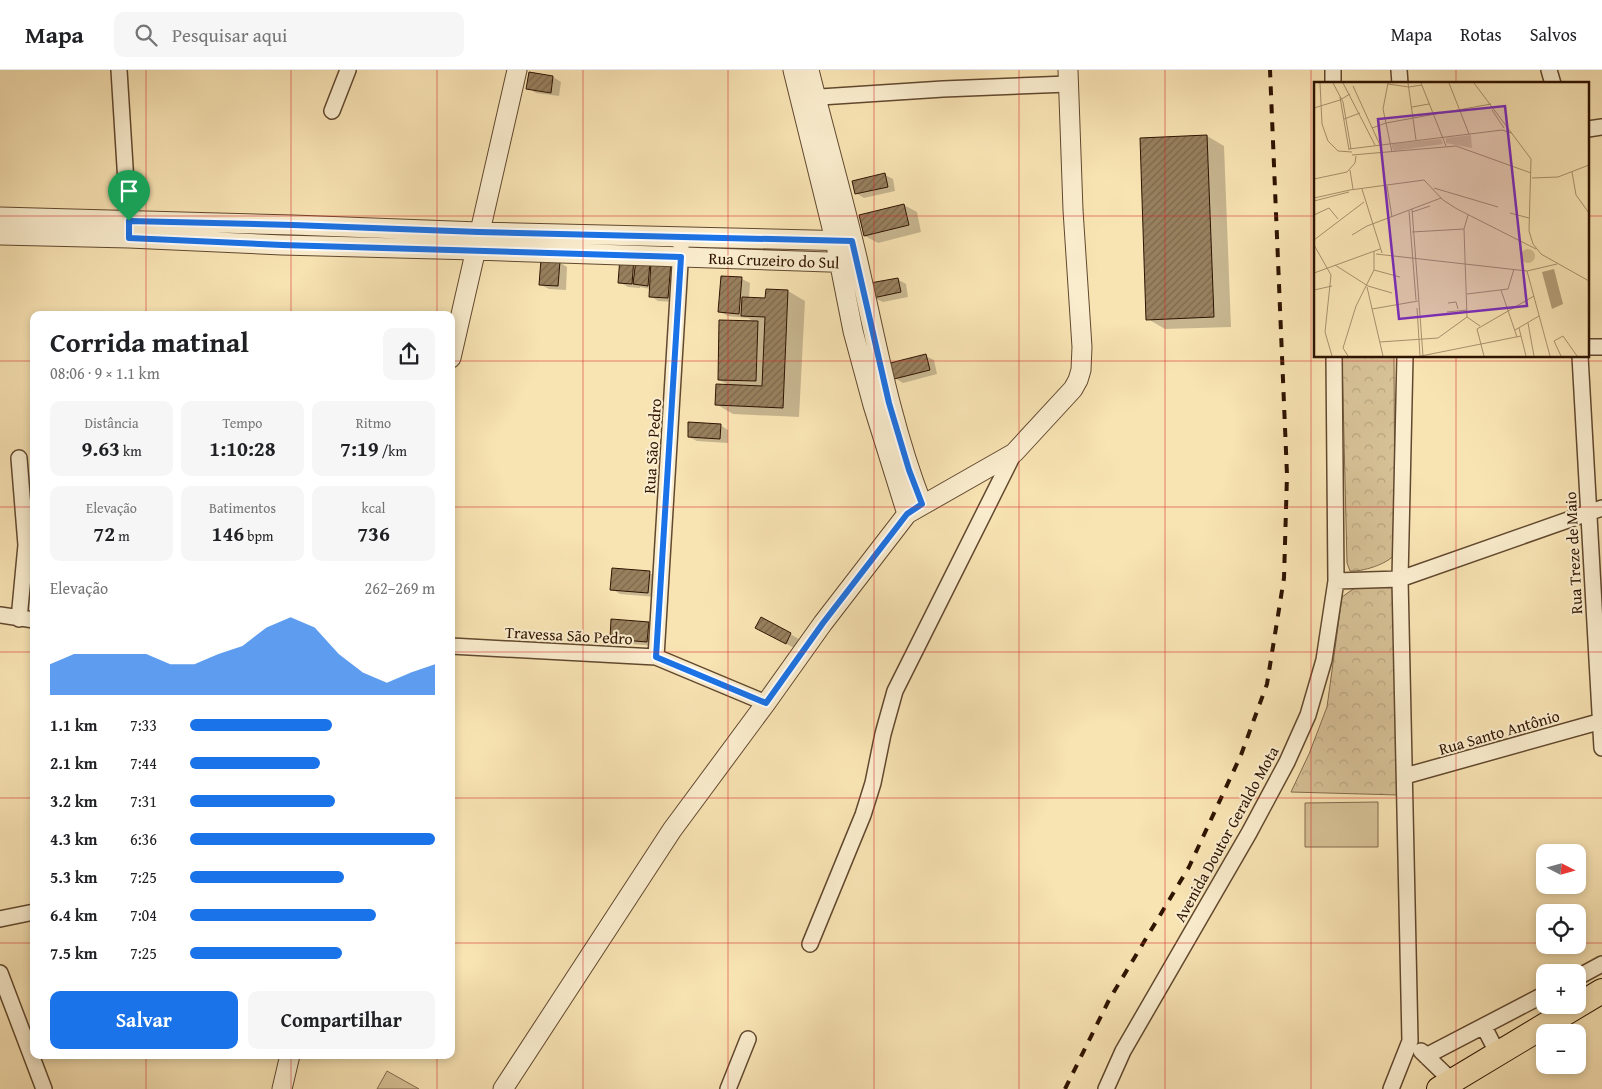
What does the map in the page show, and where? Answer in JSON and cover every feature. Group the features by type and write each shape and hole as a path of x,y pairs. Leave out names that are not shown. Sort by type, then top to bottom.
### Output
{"main road":[{"path":"1446,1085 1602,991"}],"street":[{"path":"119,70 129,229"},
{"path":"332,111 348,70"},
{"path":"455,340 517,70"},
{"path":"792,70 808,98"},
{"path":"809,70 808,98 849,263 853,331 873,405 914,509"},
{"path":"808,98 943,89 1068,77 1073,210 1082,347 1081,370 1078,380 1073,389 1014,453 895,691 863,815 810,944"},
{"name":"Rua Cruzeiro do Sul","path":"2,226 129,229 312,226 681,257 849,263"},
{"path":"310,245 312,226"},
{"name":"Rua Cruzeiro do Sul","path":"129,229 310,245 682,236 843,240"},
{"name":"Rua São Pedro","path":"656,657 682,236"},
{"name":"Avenida Doutor Geraldo Mota","path":"1106,1089 1123,1051 1249,834 1287,762 1308,715 1324,660 1336,581 1334,358"},
{"path":"1391,1089 1410,1041 1400,579 1405,358"},
{"name":"Rua Treze de Maio","path":"1580,358 1595,510 1602,748"},
{"path":"507,1086 672,830 823,623 914,509 1014,453"},
{"path":"0,615 26,619 30,545 19,458"},
{"path":"1336,581 1400,579 1595,510"},
{"name":"Travessa São Pedro","path":"455,646 656,657 766,703"},
{"name":"Rua Santo Antônio","path":"1405,776 1601,721"},
{"path":"0,919 30,913"},
{"path":"1586,973 1602,964"},
{"path":"0,974 30,1052"},
{"path":"1426,1056 1536,999"},
{"path":"1484,1027 1498,1054"},
{"path":"728,1089 748,1039"},
{"path":"1410,1041 1426,1056 1446,1085"},
{"path":"33,1059 44,1089"},
{"path":"282,1089 289,1059"}],"green space":[{"path":"1342,358 1394,358 1395,554 1387,561 1368,569 1350,571 1347,563"},
{"path":"1390,584 1395,589 1398,795 1291,792 1309,754 1327,707 1342,597 1356,587"},
{"path":"1378,802 1378,847 1305,847 1305,803"},
{"path":"387,1071 419,1089 377,1089"}],"building":[{"path":"529,72 553,76 551,93 526,89"},
{"path":"1207,135 1214,317 1146,320 1140,138"},
{"path":"885,173 888,187 855,194 852,181"},
{"path":"904,204 909,225 864,236 859,215"},
{"path":"620,257 634,258 632,284 618,283"},
{"path":"541,259 560,261 558,286 539,285"},
{"path":"636,260 650,262 648,286 633,284"},
{"path":"651,261 671,263 668,298 649,297"},
{"path":"721,276 742,277 739,314 718,312"},
{"path":"898,278 901,292 873,298 870,283"},
{"path":"766,289 788,290 783,408 715,405 716,384 762,386 765,317 741,316 742,297 765,298"},
{"path":"719,320 758,321 756,381 718,380"},
{"path":"926,354 930,370 894,379 890,363"},
{"path":"688,422 721,424 720,439 688,437"},
{"path":"612,568 650,571 648,593 610,590"},
{"path":"761,617 791,633 786,644 755,628"},
{"path":"611,619 649,622 647,642 610,639"}],"railway":[{"path":"1065,1089 1109,1000 1189,867 1241,755 1267,684 1284,578 1287,475 1270,70"}],"route":[{"path":"129,221 852,241 889,403 909,470 922,504 907,514 823,623 766,703 656,657 681,257 282,245 129,238 129,221"}]}
